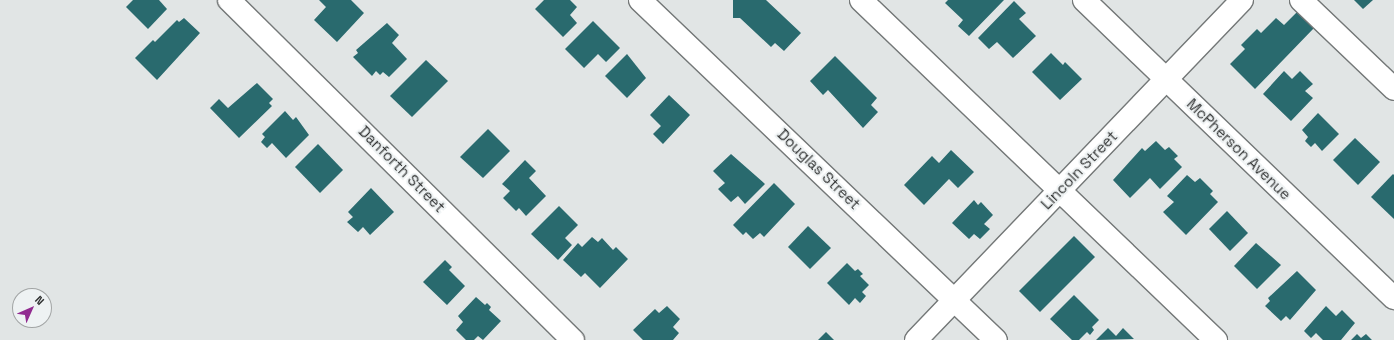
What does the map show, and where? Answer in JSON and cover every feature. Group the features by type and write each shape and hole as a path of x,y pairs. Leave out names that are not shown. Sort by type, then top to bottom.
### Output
{"street":[{"name":"Danforth Street","path":"229,0 573,340"},
{"name":"Douglas Street","path":"640,0 996,340"},
{"path":"861,0 1216,340"},
{"name":"McPherson Avenue","path":"1084,0 1394,298"},
{"name":"Lincoln Street","path":"916,340 1242,0"},
{"path":"1301,0 1394,89"}],"building":[{"path":"133,0 159,0 167,9 148,29 126,7"},
{"path":"319,0 351,0 364,13 337,42 314,20 326,7"},
{"path":"544,0 570,0 577,7 570,15 577,23 563,37 535,9"},
{"path":"733,0 766,0 801,33 784,51 775,43 771,47 740,18 733,18"},
{"path":"948,0 1004,0 969,36 958,26 963,20 945,3"},
{"path":"1354,0 1373,0 1363,9"},
{"path":"1014,1 1026,13 1019,19 1036,36 1013,58 997,42 989,49 978,38"},
{"path":"1297,12 1314,28 1255,89 1230,64 1245,49 1241,45 1257,29 1261,33 1276,18 1284,25"},
{"path":"184,18 200,33 157,80 135,58 153,40 155,42 177,20 179,22"},
{"path":"593,21 620,48 606,62 598,54 584,68 565,49"},
{"path":"387,23 399,35 392,43 407,59 389,77 383,72 380,75 376,71 372,76 353,57 358,53 356,50"},
{"path":"1051,53 1063,65 1065,62 1082,79 1060,100 1032,72"},
{"path":"627,54 646,78 627,98 605,76"},
{"path":"835,56 877,98 871,105 878,112 863,128 828,90 823,95 810,81"},
{"path":"426,60 448,81 412,117 390,96"},
{"path":"1284,71 1292,79 1300,71 1313,84 1305,91 1313,98 1291,121 1263,94"},
{"path":"257,83 273,99 269,103 272,106 239,138 210,108 219,99 228,108"},
{"path":"669,95 690,115 663,144 653,134 661,126 650,115"},
{"path":"285,111 293,120 296,117 309,135 286,158 272,143 267,148 261,142 265,137 262,134"},
{"path":"1318,113 1339,134 1322,151 1315,143 1311,147 1305,141 1308,137 1302,130"},
{"path":"488,129 510,151 483,178 460,157"},
{"path":"1355,138 1380,162 1358,185 1333,160"},
{"path":"1156,141 1165,150 1169,147 1178,156 1174,159 1182,167 1160,189 1150,178 1130,198 1113,180 1142,148 1145,151"},
{"path":"318,144 343,170 320,193 295,167"},
{"path":"951,150 974,172 958,188 949,179 924,205 904,185 932,156 939,163"},
{"path":"731,154 765,184 745,204 738,196 731,202 718,189 725,183 713,171"},
{"path":"525,160 536,171 529,178 546,196 526,216 519,208 516,211 503,198 510,191 502,184"},
{"path":"1393,174 1394,175 1394,219 1371,197"},
{"path":"1187,175 1195,182 1200,178 1213,191 1210,194 1218,202 1186,235 1163,212 1174,202 1167,196"},
{"path":"774,183 795,204 764,237 760,233 753,239 746,232 743,235 733,225"},
{"path":"371,188 394,212 370,235 363,227 358,232 347,222 353,217 348,212"},
{"path":"974,200 978,205 981,202 993,215 984,224 990,229 980,239 974,234 969,239 952,223"},
{"path":"559,206 578,225 565,238 572,245 558,260 531,234"},
{"path":"1227,211 1248,233 1230,251 1209,229"},
{"path":"808,226 831,248 810,269 788,247"},
{"path":"1074,236 1095,257 1040,312 1019,291"},
{"path":"592,237 598,242 602,238 613,250 616,247 628,259 600,288 585,273 581,277 563,260 578,243 582,247"},
{"path":"1256,243 1281,265 1257,289 1234,266"},
{"path":"445,260 452,267 449,270 465,286 447,305 423,282"},
{"path":"847,263 855,271 858,269 863,274 860,276 869,285 862,292 866,296 860,303 855,298 849,305 827,283"},
{"path":"1297,271 1316,290 1290,320 1286,316 1281,321 1265,306 1270,301 1268,298"},
{"path":"1074,295 1099,320 1092,327 1094,330 1090,335 1087,332 1079,340 1072,340 1050,319"},
{"path":"476,297 485,305 487,303 491,307 489,310 501,321 483,340 478,336 474,340 466,340 456,330 463,322 458,316"},
{"path":"667,306 680,319 673,327 679,333 673,340 643,340 633,330 655,309 659,313"},
{"path":"1326,306 1336,316 1342,310 1355,323 1341,340 1323,340 1316,333 1311,338 1304,331"},
{"path":"1108,328 1116,336 1123,328 1134,339 1096,340"},
{"path":"826,332 834,340 818,340"},
{"path":"1357,334 1361,338 1366,334 1372,340 1351,340"}]}
